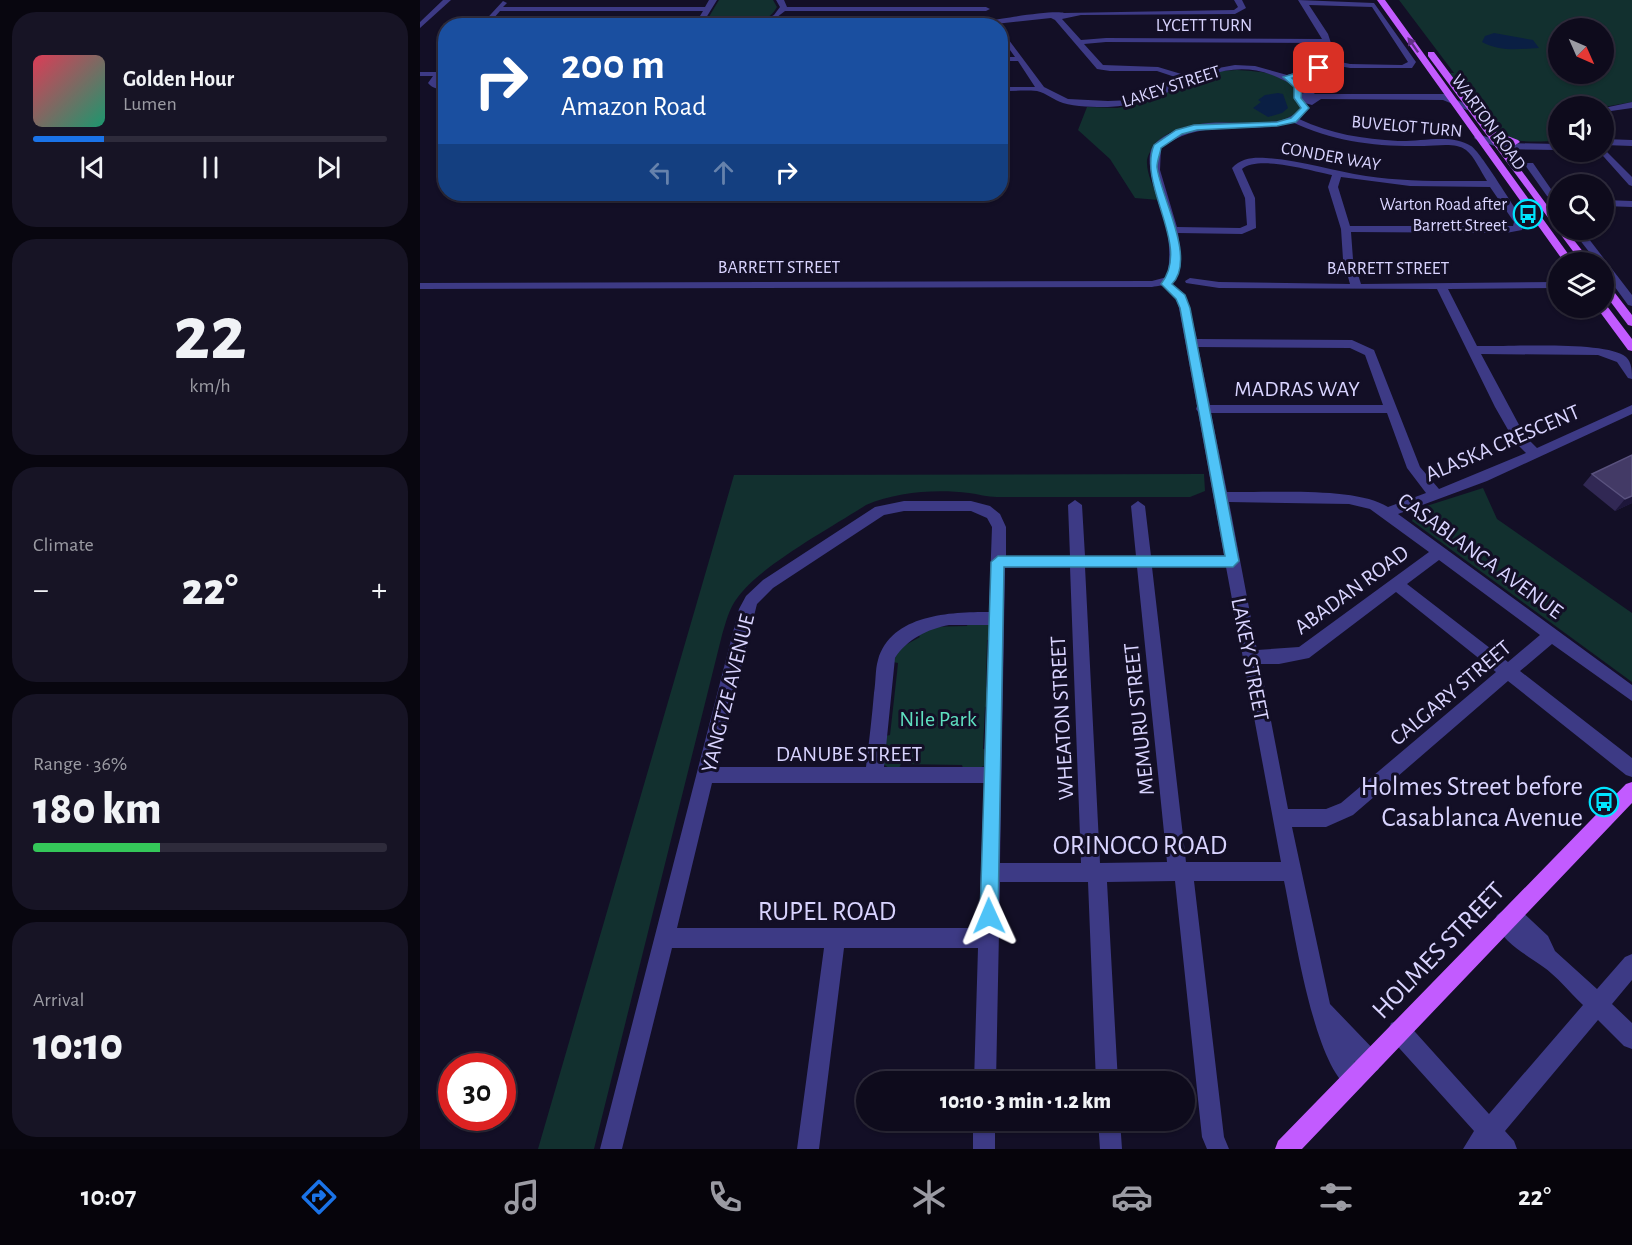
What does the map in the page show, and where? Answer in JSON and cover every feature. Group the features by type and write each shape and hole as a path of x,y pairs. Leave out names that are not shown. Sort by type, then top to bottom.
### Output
{"main road":[{"name":"WARTON ROAD","path":"1382,0 1478,137"},
{"name":"WARTON ROAD","path":"1424,43 1486,131 1492,149 1562,252"},
{"path":"1486,131 1512,144"},
{"name":"WARTON ROAD","path":"1492,149 1548,214"},
{"name":"WARTON ROAD","path":"1569,240 1578,252"},
{"path":"1614,303 1632,323"},
{"path":"1610,318 1632,347"},
{"name":"HOLMES STREET","path":"1286,1149 1632,790"}],"street":[{"path":"420,26 442,0"},
{"path":"420,21 447,0"},
{"path":"490,18 506,0"},
{"path":"702,18 713,0"},
{"path":"780,0 783,9"},
{"path":"980,0 992,18"},
{"path":"1008,22 1056,14 1235,12 1242,8 1238,0"},
{"path":"1287,77 1309,72 1327,62 1331,55 1327,41 1303,1"},
{"path":"1303,1 1374,5 1412,62 1405,67 1350,66 1327,62"},
{"path":"498,9 707,9"},
{"path":"774,18 783,9 986,9"},
{"path":"420,11 434,11"},
{"path":"1056,14 1097,64 1104,69 1153,68 1189,79"},
{"name":"LYCETT TURN","path":"1080,42 1162,39 1327,41"},
{"path":"1008,42 1041,89"},
{"path":"1008,59 1019,59"},
{"name":"LAKEY STREET","path":"1041,89 1066,100 1116,105 1143,99 1211,71 1235,67 1255,68 1287,77 1307,98"},
{"path":"420,74 438,71"},
{"path":"438,76 432,83 438,86"},
{"path":"1450,98 1455,95 1455,87"},
{"path":"1008,89 1041,89"},
{"path":"1294,120 1307,98 1450,98 1470,108"},
{"path":"1614,108 1632,105"},
{"name":"LAKEY STREET","path":"1294,120 1277,124 1196,127 1179,132 1157,147 1153,166 1172,230 1171,280 1185,308 1202,409 1221,497 1291,871 1321,1009 1333,1046 1353,1079"},
{"name":"BUVELOT TURN","path":"1294,120 1320,132 1356,140 1399,144 1454,143 1469,148 1519,222 1518,228 1506,230 1346,230"},
{"path":"1478,137 1492,149 1512,144 1548,142"},
{"path":"1614,144 1632,143"},
{"path":"1512,144 1548,146"},
{"path":"1614,146 1632,148"},
{"path":"1614,156 1632,183"},
{"name":"CONDER WAY","path":"1172,230 1242,231 1252,226 1250,198 1237,168 1244,162 1290,162 1366,181 1404,184 1493,184"},
{"path":"1530,165 1548,191"},
{"path":"1337,174 1333,187 1346,230 1348,259 1357,287"},
{"path":"1614,203 1632,204"},
{"path":"1614,213 1632,213"},
{"path":"1585,240 1594,252"},
{"path":"1614,279 1632,303"},
{"path":"1171,280 1188,285"},
{"path":"1171,280 1188,285"},
{"name":"BARRETT STREET","path":"420,286 1137,285 1171,280"},
{"name":"LAKEY STREET","path":"1185,308 1188,285"},
{"name":"BARRETT STREET","path":"1188,285 1357,287 1548,285"},
{"path":"1441,286 1518,437 1535,453"},
{"path":"1190,343 1352,344 1360,346 1370,353 1414,468 1436,495"},
{"path":"1473,350 1599,351 1621,359 1632,375"},
{"name":"MADRAS WAY","path":"1202,409 1390,409"},
{"name":"ALASKA CRESCENT","path":"1388,514 1407,503 1457,488 1632,409"},
{"name":"CASABLANCA AVENUE","path":"1221,497 1349,499 1374,505 1630,692"},
{"name":"WHEATON STREET","path":"1075,505 1106,1071"},
{"name":"YANGTZE AVENUE","path":"611,1149 706,775 743,617 751,600 768,584 880,511 904,506 971,506 991,512 999,527 989,873 986,1071"},
{"name":"MEMURU STREET","path":"1138,506 1213,1137 1218,1149"},
{"name":"ABADAN ROAD","path":"1250,657 1278,657 1303,653 1439,552"},
{"path":"998,562 1233,561"},
{"path":"1396,584 1632,769"},
{"path":"873,776 886,661 889,652 897,642 930,621 997,619"},
{"name":"CALGARY STREET","path":"1281,818 1326,818 1347,809 1551,634"},
{"name":"DANUBE STREET","path":"706,775 992,775"},
{"name":"ORINOCO ROAD","path":"989,873 1291,871"},
{"path":"1508,918 1533,950 1550,958 1632,1038"},
{"name":"RUPEL ROAD","path":"665,938 989,938"},
{"path":"808,1149 835,938"},
{"path":"1474,1149 1632,964"},
{"path":"1321,1009 1370,1062"},
{"path":"1399,1031 1506,1149"},
{"path":"984,1131 984,1149"},
{"path":"1110,1131 1111,1149"}],"green space":[{"path":"719,0 773,0 777,7 766,18 708,18"},
{"path":"1399,0 1632,0 1632,102 1614,105 1614,96 1548,96 1548,141 1520,141 1499,135 1481,116 1450,73 1454,73"},
{"path":"1237,70 1269,74 1285,79 1296,90 1301,110 1287,119 1271,123 1192,125 1174,131 1157,143 1147,160 1149,175 1159,200 1135,198 1110,159 1078,130 1087,107 1117,108 1140,104 1190,81 1222,71"},
{"path":"1204,474 1205,491 1190,497 990,497 943,491 890,497 866,505 779,560 748,585 732,606 722,635 594,1149 538,1149 734,475"},
{"path":"1483,488 1497,519 1632,613 1632,682 1412,521 1417,509"},
{"name":"Nile Park","path":"968,623 989,625 991,639 987,640 986,687 990,689 989,706 985,707 983,749 988,750 986,764 979,769 963,768 962,765 901,764 899,768 889,768 883,764 886,736 890,735 898,663 893,662 900,648 920,637 918,634 926,627 967,626"}],"water":[{"path":"1494,33 1533,40 1539,48 1503,49 1482,42 1485,36"},
{"path":"1283,94 1288,108 1282,113 1268,117 1253,108 1261,102 1258,100 1265,95"}],"building":[{"path":"1632,455 1632,496 1625,499 1592,474"}],"place":[{"name":"Warton Road after Barrett Street","path":"1528,214"},
{"name":"Holmes Street before Casablanca Avenue","path":"1604,802"}],"route":[{"path":"989,916 998,562 1233,561 1202,409 1185,308 1181,298 1166,284 1172,278 1176,266 1171,223 1153,166 1157,147 1179,132 1196,127 1222,124 1277,124 1294,120 1305,108 1297,98 1298,87 1287,77 1319,68"}]}
